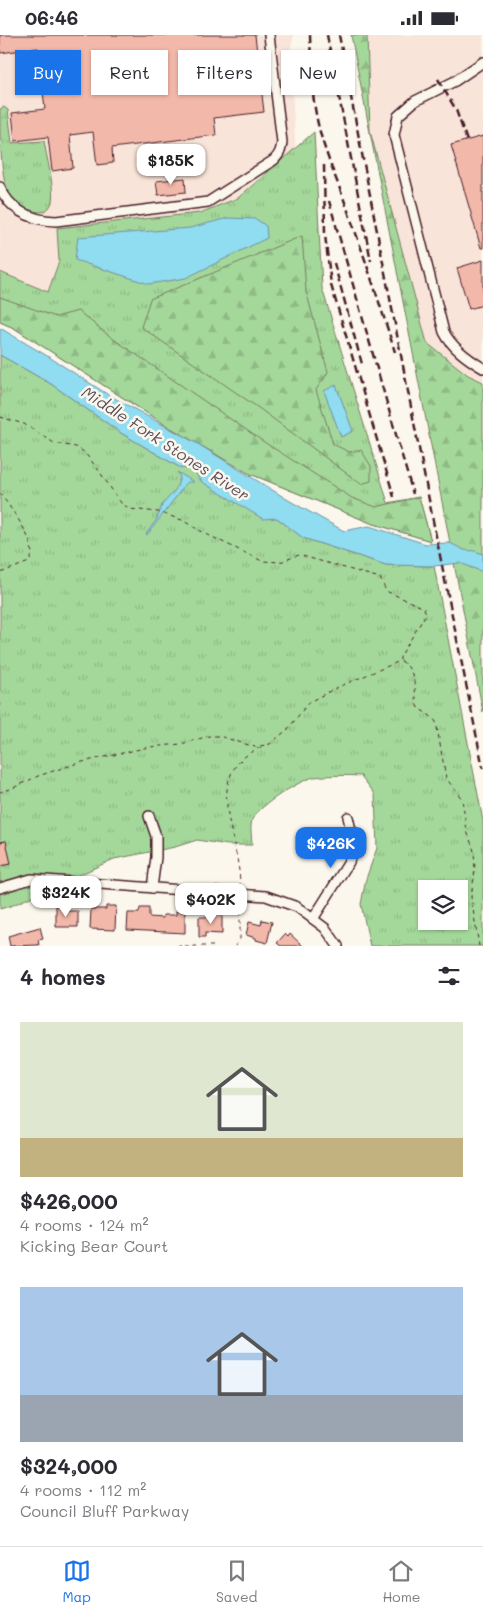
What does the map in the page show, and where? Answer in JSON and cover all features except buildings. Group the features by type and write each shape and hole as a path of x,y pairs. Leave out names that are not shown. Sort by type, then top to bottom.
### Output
{"street":[{"path":"0,187 14,207 34,219 43,221 208,202 279,155 282,142 269,35"},
{"path":"483,62 455,81 415,101 398,116 394,135 444,332 450,343 483,368"},
{"path":"149,816 156,836 156,857 152,888"},
{"path":"313,919 349,862 354,843 348,817"},
{"path":"0,888 31,879 266,896 298,907 325,928 338,946"}],"path":[{"path":"0,417 24,424 54,443 79,449 90,458 114,495 124,506 130,509 158,512 182,520 254,559 280,562 299,555 380,578 386,591 418,605 426,611 426,617 400,657 400,661"},
{"path":"0,493 30,541 33,554 29,562 0,573"},
{"path":"236,946 240,939 239,863 226,803 226,791 232,771 247,754 279,738 309,702 338,687 400,661"},
{"path":"400,661 410,669 413,675 417,706 436,722 446,778 460,796 464,807 467,831 474,851 475,870 471,897 479,946"},
{"path":"0,792 38,776 78,763 149,747 181,744 209,736 219,736 249,746 264,746"},
{"path":"123,946 148,946"},
{"path":"178,946 216,946"}],"shaded area":[{"path":"0,35 294,35 290,50 281,50 281,95 292,95 302,236 58,261 48,292 0,272"},
{"path":"367,35 483,35 483,382 468,375 427,343 370,131"}],"green space":[{"path":"351,35 367,35 370,131 427,343 468,375 483,382 483,712 355,56 355,50"},
{"path":"4,107 8,110 12,143 44,141 53,196 49,208 44,211 33,211 20,205 11,197 7,188 2,165 0,136 0,109"},
{"path":"314,132 322,288 388,503 419,497 431,541 371,523 248,473 164,424 14,328 0,322 0,272 48,292 59,261 57,228 200,213 238,198"},
{"path":"302,236 306,291 328,372 316,390 333,444 349,452 361,450 371,466 371,481 361,484 260,409 141,327 150,299"},
{"path":"0,297 56,317 78,311 112,338 264,442 352,498 376,507 419,497 431,541 371,523 248,473 164,424 14,328 0,322"},
{"path":"0,355 51,384 121,433 179,467 194,470 202,482 277,518 303,538 386,565 434,566 483,821 483,946 370,946 361,904 366,879 377,848 375,794 361,776 337,775 314,777 280,794 263,807 253,818 251,828 252,845 228,845 197,840 175,847 114,859 13,905 0,909"}],"water":[{"path":"228,218 256,219 266,226 267,238 186,278 149,284 75,260 78,237 190,228"},
{"name":"Middle Fork Stones River","path":"0,328 107,394 198,444 290,501 344,531 369,526 426,544 450,543 464,550 483,554 483,572 460,563 434,566 386,565 303,538 277,518 263,519 202,482 194,470 179,467 121,433 51,384 0,355"},
{"path":"336,385 353,431 341,437 324,391"},
{"path":"177,472 194,482 188,482 185,485 147,535 157,519 162,505 176,489 180,477"}],"railway":[{"path":"310,35 312,85 319,127 395,352"},
{"path":"327,35 371,261"},
{"path":"339,35 483,768"},
{"path":"438,79 456,110 467,141"},
{"path":"324,165 325,235 331,285 394,497"},
{"path":"329,201 413,494"},
{"path":"334,263 362,364"}]}
